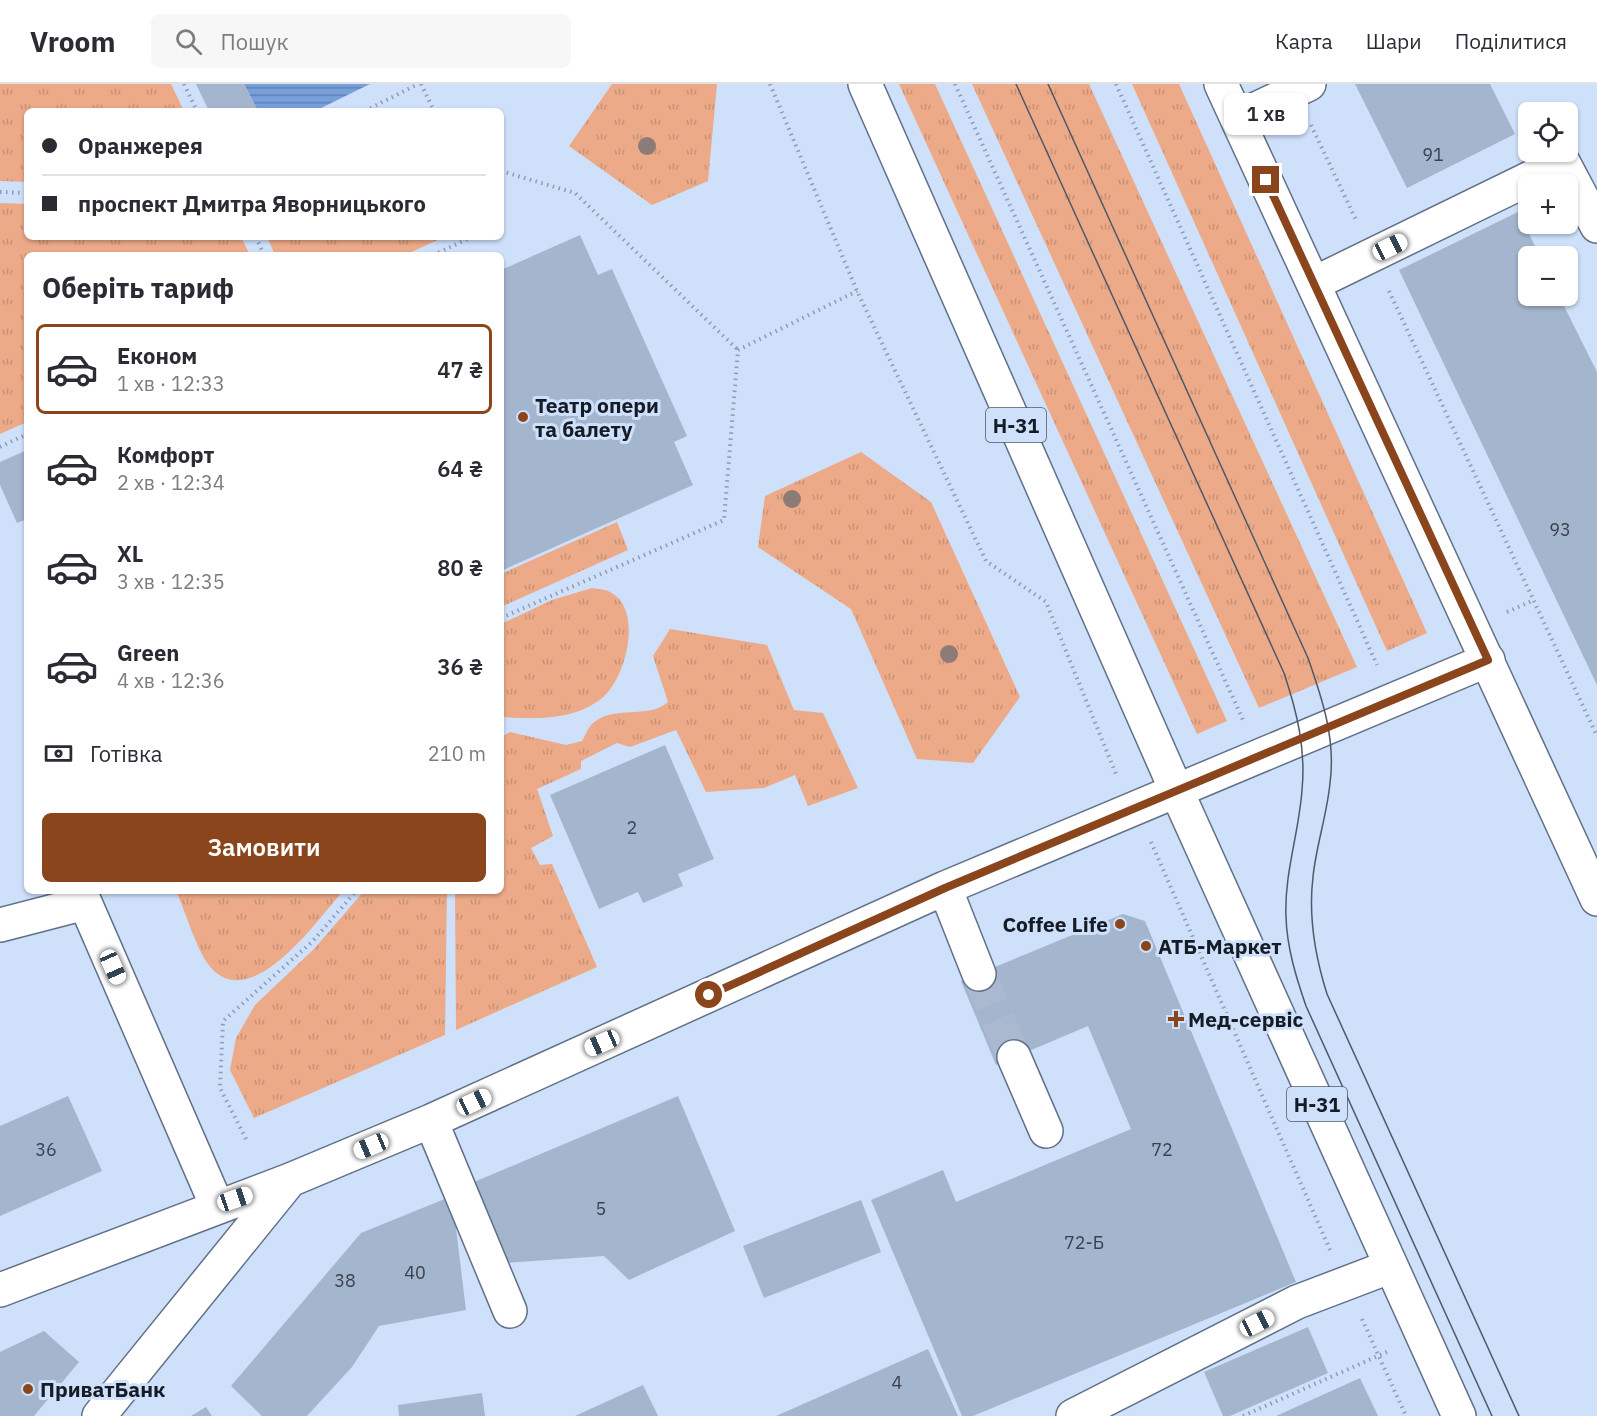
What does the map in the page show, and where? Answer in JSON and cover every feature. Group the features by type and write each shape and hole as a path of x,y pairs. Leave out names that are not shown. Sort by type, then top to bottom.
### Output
{"main road":[{"name":"Н-31","path":"865,84 1389,1267 1459,1416"},
{"path":"1221,84 1597,899"},
{"path":"1237,118 1302,88"},
{"path":"1315,284 1563,162 1597,226"},
{"path":"0,1290 290,1180 431,1121 945,888 1136,808 1173,779 1488,660"},
{"path":"945,888 979,974"},
{"path":"0,925 83,897 217,1206"},
{"path":"1014,1057 1046,1131"},
{"path":"431,1121 510,1311"},
{"path":"114,1409 290,1180"},
{"path":"1073,1416 1298,1302 1389,1267"}],"path":[{"path":"184,84 196,108"},
{"path":"371,108 419,84 432,108"},
{"path":"770,84 857,291 986,561 1046,602 1120,784 1136,808 1406,1416"},
{"path":"955,84 1248,730"},
{"path":"1116,84 1380,671"},
{"path":"1302,88 1373,256 1597,736"},
{"path":"504,172 575,193 738,350"},
{"path":"0,192 24,193"},
{"path":"440,252 466,240"},
{"path":"738,350 857,291"},
{"path":"504,617 724,520 738,350"},
{"path":"0,447 24,435"},
{"path":"246,1140 220,1088 223,1021 313,940 353,894"},
{"path":"1243,1416 1423,1337"}],"green space":[{"path":"0,84 171,84 183,108 24,108 24,182 0,181"},
{"path":"612,84 717,84 708,181 652,205 569,146"},
{"path":"899,84 935,84 1227,721 1197,734"},
{"path":"972,84 1089,84 1357,667 1259,708"},
{"path":"1132,84 1179,84 1427,633 1387,651"},
{"path":"0,203 24,204 24,240 242,240 248,252 24,252 24,423 0,434"},
{"path":"268,240 438,240 412,252 274,252"},
{"path":"861,452 931,502 1020,697 973,763 917,759 851,609 758,547 765,496"},
{"path":"617,522 628,550 504,606 504,573"},
{"path":"592,588 610,592 620,601 626,613 629,628 628,644 618,676 611,689 602,698 579,711 554,717 504,717 504,623 552,600"},
{"path":"670,629 767,645 794,710 823,713 858,788 808,806 795,775 764,788 706,792 676,730 630,747 617,743 581,761 581,769 537,789 553,836 531,848 540,865 552,864 597,967 456,1030 455,894 504,894 504,735 510,732 566,745 582,741 591,726 600,718 660,707 668,702 653,656"},
{"path":"177,894 340,894 282,959 262,972 243,980 225,978 208,964 195,939"},
{"path":"361,894 447,894 445,1035 254,1118 230,1070 236,1038 255,1005 314,949"}],"water":[{"path":"244,84 370,84 321,108 256,108"}],"building":[{"path":"196,84 244,84 256,108 208,108"},
{"path":"1355,84 1490,84 1515,134 1407,188"},
{"path":"1518,212 1518,234 1529,234 1535,246 1518,246 1518,306 1564,306 1597,372 1597,685 1399,270"},
{"name":"Театр опери та балету","path":"580,235 598,275 612,269 687,436 674,442 693,485 504,570 504,269"},
{"path":"24,451 24,520 17,523 0,485 0,462"},
{"path":"665,745 714,859 678,874 683,886 643,903 638,892 599,909 550,795"},
{"path":"1123,914 1145,921 1296,1282 973,1416 962,1416 871,1200 943,1170 956,1202 1131,1129 1088,1026 996,1065 961,981"},
{"path":"68,1096 102,1171 0,1216 0,1126"},
{"path":"678,1096 735,1231 629,1280 604,1256 504,1263 467,1185"},
{"path":"452,1196 466,1310 379,1326 352,1367 307,1416 262,1416 231,1386 361,1233"},
{"path":"861,1200 881,1252 764,1298 743,1246"},
{"path":"1308,1327 1328,1373 1230,1416 1223,1416 1204,1372"},
{"name":"ПриватБанк","path":"44,1331 79,1362 34,1416 0,1416 0,1352"},
{"path":"928,1349 958,1416 776,1416"},
{"path":"1360,1378 1378,1416 1276,1416"},
{"path":"643,1385 658,1416 575,1416"},
{"path":"482,1393 485,1416 399,1416 398,1405"},
{"path":"206,1407 212,1416 191,1416"}],"tunnel":[{"path":"979,974 1014,1057"}],"tram line":[{"path":"1016,84 1284,673 1293,702 1303,760 1300,806 1286,901 1288,940 1296,973 1306,1006 1492,1416"},
{"path":"1048,84 1308,658 1323,704 1331,751 1329,795 1314,865 1311,907 1316,951 1323,980 1327,994 1519,1416"}],"place":[{"name":"Театр опери та балету","path":"523,417"},
{"name":"Coffee Life","path":"1120,924"},
{"name":"АТБ-Маркет","path":"1146,946"},
{"name":"Мед-сервіс","path":"1176,1019"},
{"name":"ПриватБанк","path":"28,1389"}],"route":[{"path":"709,995 945,888 1488,660 1266,180"}]}
